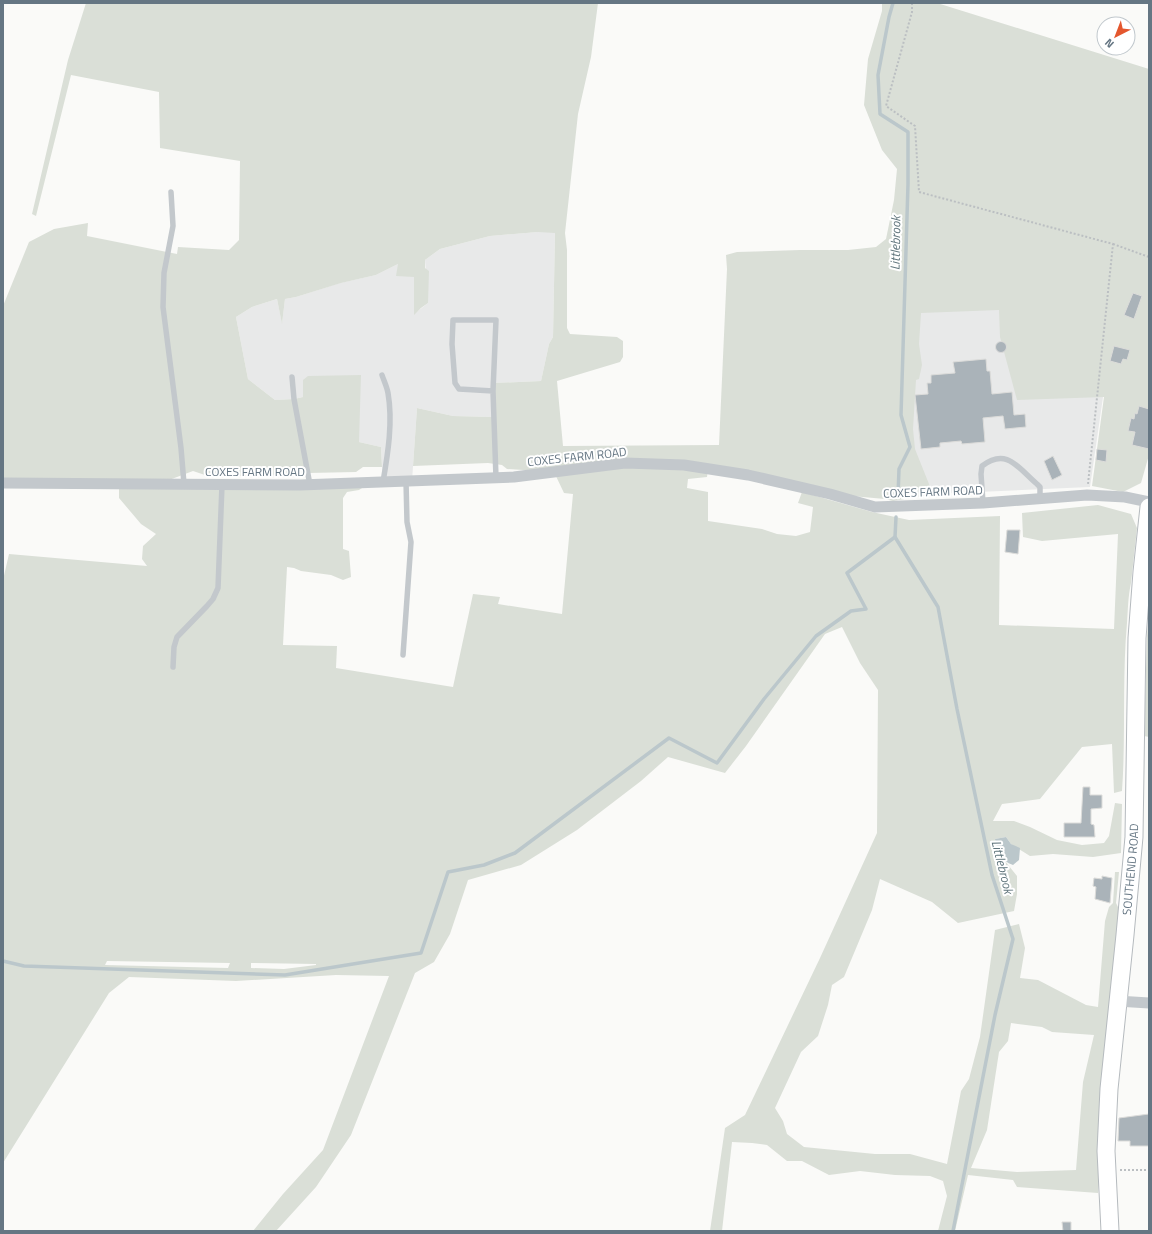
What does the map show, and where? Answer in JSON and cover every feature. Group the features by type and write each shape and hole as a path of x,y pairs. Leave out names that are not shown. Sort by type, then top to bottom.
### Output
{"main road":[{"name":"SOUTHEND ROAD","path":"1110,1231 1106,1171 1109,1088 1134,837 1137,638 1145,571 1149,507"}],"street":[{"name":"COXES FARM ROAD","path":"3,483 310,485 514,477 625,463 684,465 748,475 830,494 875,507 983,503 1087,496 1125,497 1149,502"},
{"path":"1117,1001 1149,1003"}],"lane":[{"path":"171,192 173,226 164,273 163,307 181,448 184,484"},
{"path":"493,391 459,389 455,383 452,344 453,320 496,320 493,391 496,478"},
{"path":"382,375 388,392 390,430 383,482"},
{"path":"292,377 294,399 310,485"},
{"path":"983,503 981,474 982,466 991,459 997,458 1007,459 1037,484 1040,487 1040,499"},
{"path":"403,655 411,542 407,522 406,481"},
{"path":"173,667 174,647 177,637 213,599 218,588 222,485"}],"path":[{"path":"912,3 912,12 886,106 915,126 919,192 1113,244 1149,257"},
{"path":"1087,496 1113,244"},
{"path":"1106,1171 1149,1170"}],"shaded area":[{"path":"86,3 598,3 591,57 578,114 565,233 567,250 567,328 570,334 617,337 623,341 623,357 620,362 557,381 563,446 719,445 727,269 726,255 737,252 848,250 876,247 886,239 894,200 897,169 882,150 864,105 868,59 882,11 882,3 937,3 1096,52 1096,56 1107,56 1149,69 1149,455 1141,483 1123,492 1092,486 1104,397 1017,400 1000,337 999,310 921,313 919,344 922,365 919,379 916,380 913,429 915,449 933,494 893,501 829,494 708,469 707,477 688,479 687,488 708,492 708,521 762,529 777,534 796,536 810,532 813,507 798,503 802,492 872,512 909,520 1000,516 999,625 1114,629 1118,534 1042,541 1023,537 1022,513 1098,505 1131,514 1137,528 1129,598 1126,644 1122,791 1114,793 1112,744 1082,747 1040,799 1002,804 993,821 1014,821 1057,840 1082,845 1104,843 1109,836 1115,803 1122,804 1121,853 1093,857 1053,854 1030,856 1011,844 1006,837 995,839 997,851 1017,876 1017,894 1014,911 958,923 932,902 880,879 872,910 844,977 832,985 828,1005 818,1036 801,1052 775,1108 783,1121 787,1134 804,1147 875,1154 910,1154 947,1164 961,1091 969,1079 980,1037 995,930 1019,924 1025,948 1020,978 1038,980 1086,1005 1098,1007 1105,921 1109,907 1113,903 1115,872 1119,872 1116,903 1120,911 1108,1020 1098,1193 1017,1187 1013,1180 968,1175 955,1231 938,1231 947,1196 943,1181 930,1176 895,1175 860,1171 829,1175 802,1161 787,1161 767,1145 732,1142 722,1231 710,1231 725,1128 745,1115 820,958 877,833 878,690 860,663 842,627 825,634 746,746 725,773 668,757 641,781 577,830 521,865 468,880 450,934 434,962 415,973 351,1135 316,1187 276,1231 253,1231 283,1194 323,1150 389,976 336,975 236,981 129,977 109,993 3,1163 3,580 9,554 147,566 142,559 143,546 156,534 141,524 119,498 119,484 3,483 3,306 29,242 54,229 88,223 87,236 177,254 178,247 229,250 239,240 240,161 160,148 159,92 71,75 36,216 32,214 68,60","holes":["538,232 555,233 553,337 549,344 541,381 493,383 493,417 453,416 417,408 413,466 488,463 502,465 507,469 554,472 564,493 573,494 562,614 498,604 500,597 473,594 453,687 336,668 337,646 283,645 287,567 301,571 331,575 343,580 351,577 349,551 343,549 343,498 347,492 359,490 365,486 161,483 193,471 208,476 265,476 356,472 363,467 382,467 381,447 359,442 361,375 308,376 303,380 303,397 275,400 248,379 236,317 252,307 277,299 282,324 285,299 376,275 398,264 396,276 414,277 414,315 428,303 429,271 425,268 425,260 440,249 490,236","107,961 230,963 228,968 105,965","251,963 316,964 316,965 284,969 251,968","1011,1023 1042,1027 1052,1032 1094,1035 1083,1082 1076,1170 1017,1172 971,1168 987,1130 999,1052 1008,1041"]},
{"path":"555,232 553,337 549,344 541,381 493,383 493,417 453,416 417,408 412,481 383,482 381,447 359,442 303,380 303,397 275,400 248,379 236,317 252,307 277,299 282,323 285,299 340,283 376,275 398,264 414,277 414,314 428,303 425,260 440,249 490,236"},
{"path":"913,251 1107,383 1103,397 1090,487 908,495"},
{"path":"1149,612 1149,737 1144,736"},
{"path":"1006,837 1011,844 1020,848 1019,860 1013,865 1005,861 998,851 995,839"}],"building":[{"path":"1133,293 1142,296 1134,319 1124,315"},
{"path":"999,342 1003,342 1005,343 1005,351 999,352 996,349 996,345"},
{"path":"1114,346 1130,350 1127,360 1123,359 1121,364 1110,361"},
{"path":"986,359 987,371 990,371 992,394 1012,392 1014,415 1025,414 1026,427 1005,429 1003,416 983,418 985,442 962,444 961,441 940,443 940,447 921,449 915,395 928,394 927,383 931,383 931,375 955,373 953,362"},
{"path":"1139,406 1149,409 1149,449 1132,445 1135,432 1128,431 1131,418 1134,419 1135,413 1137,414"},
{"path":"1097,449 1107,450 1106,462 1096,460"},
{"path":"1053,456 1062,475 1052,480 1044,461"},
{"path":"1007,530 1020,530 1018,554 1005,552"},
{"path":"1083,787 1090,787 1090,795 1102,795 1102,808 1091,809 1091,824 1094,825 1095,837 1064,837 1064,823 1081,823"},
{"path":"1102,876 1112,878 1110,903 1095,899 1096,887 1093,886 1094,878 1102,879"},
{"path":"1149,1114 1149,1146 1130,1146 1130,1141 1118,1141 1119,1118"},
{"path":"1062,1222 1071,1222 1071,1231 1063,1231"}],"waterway":[{"name":"Littlebrook","path":"893,3 878,75 880,114 908,132 908,184 901,415 910,447 899,469 898,496"},
{"name":"Littlebrook","path":"896,517 895,537 938,607 957,709 992,875 1013,939 995,1015 953,1231"},
{"path":"3,961 24,966 285,975 421,953 448,872 484,865 515,853 669,738 717,763 764,699 816,636 851,611 866,609 847,573 895,537"}]}
